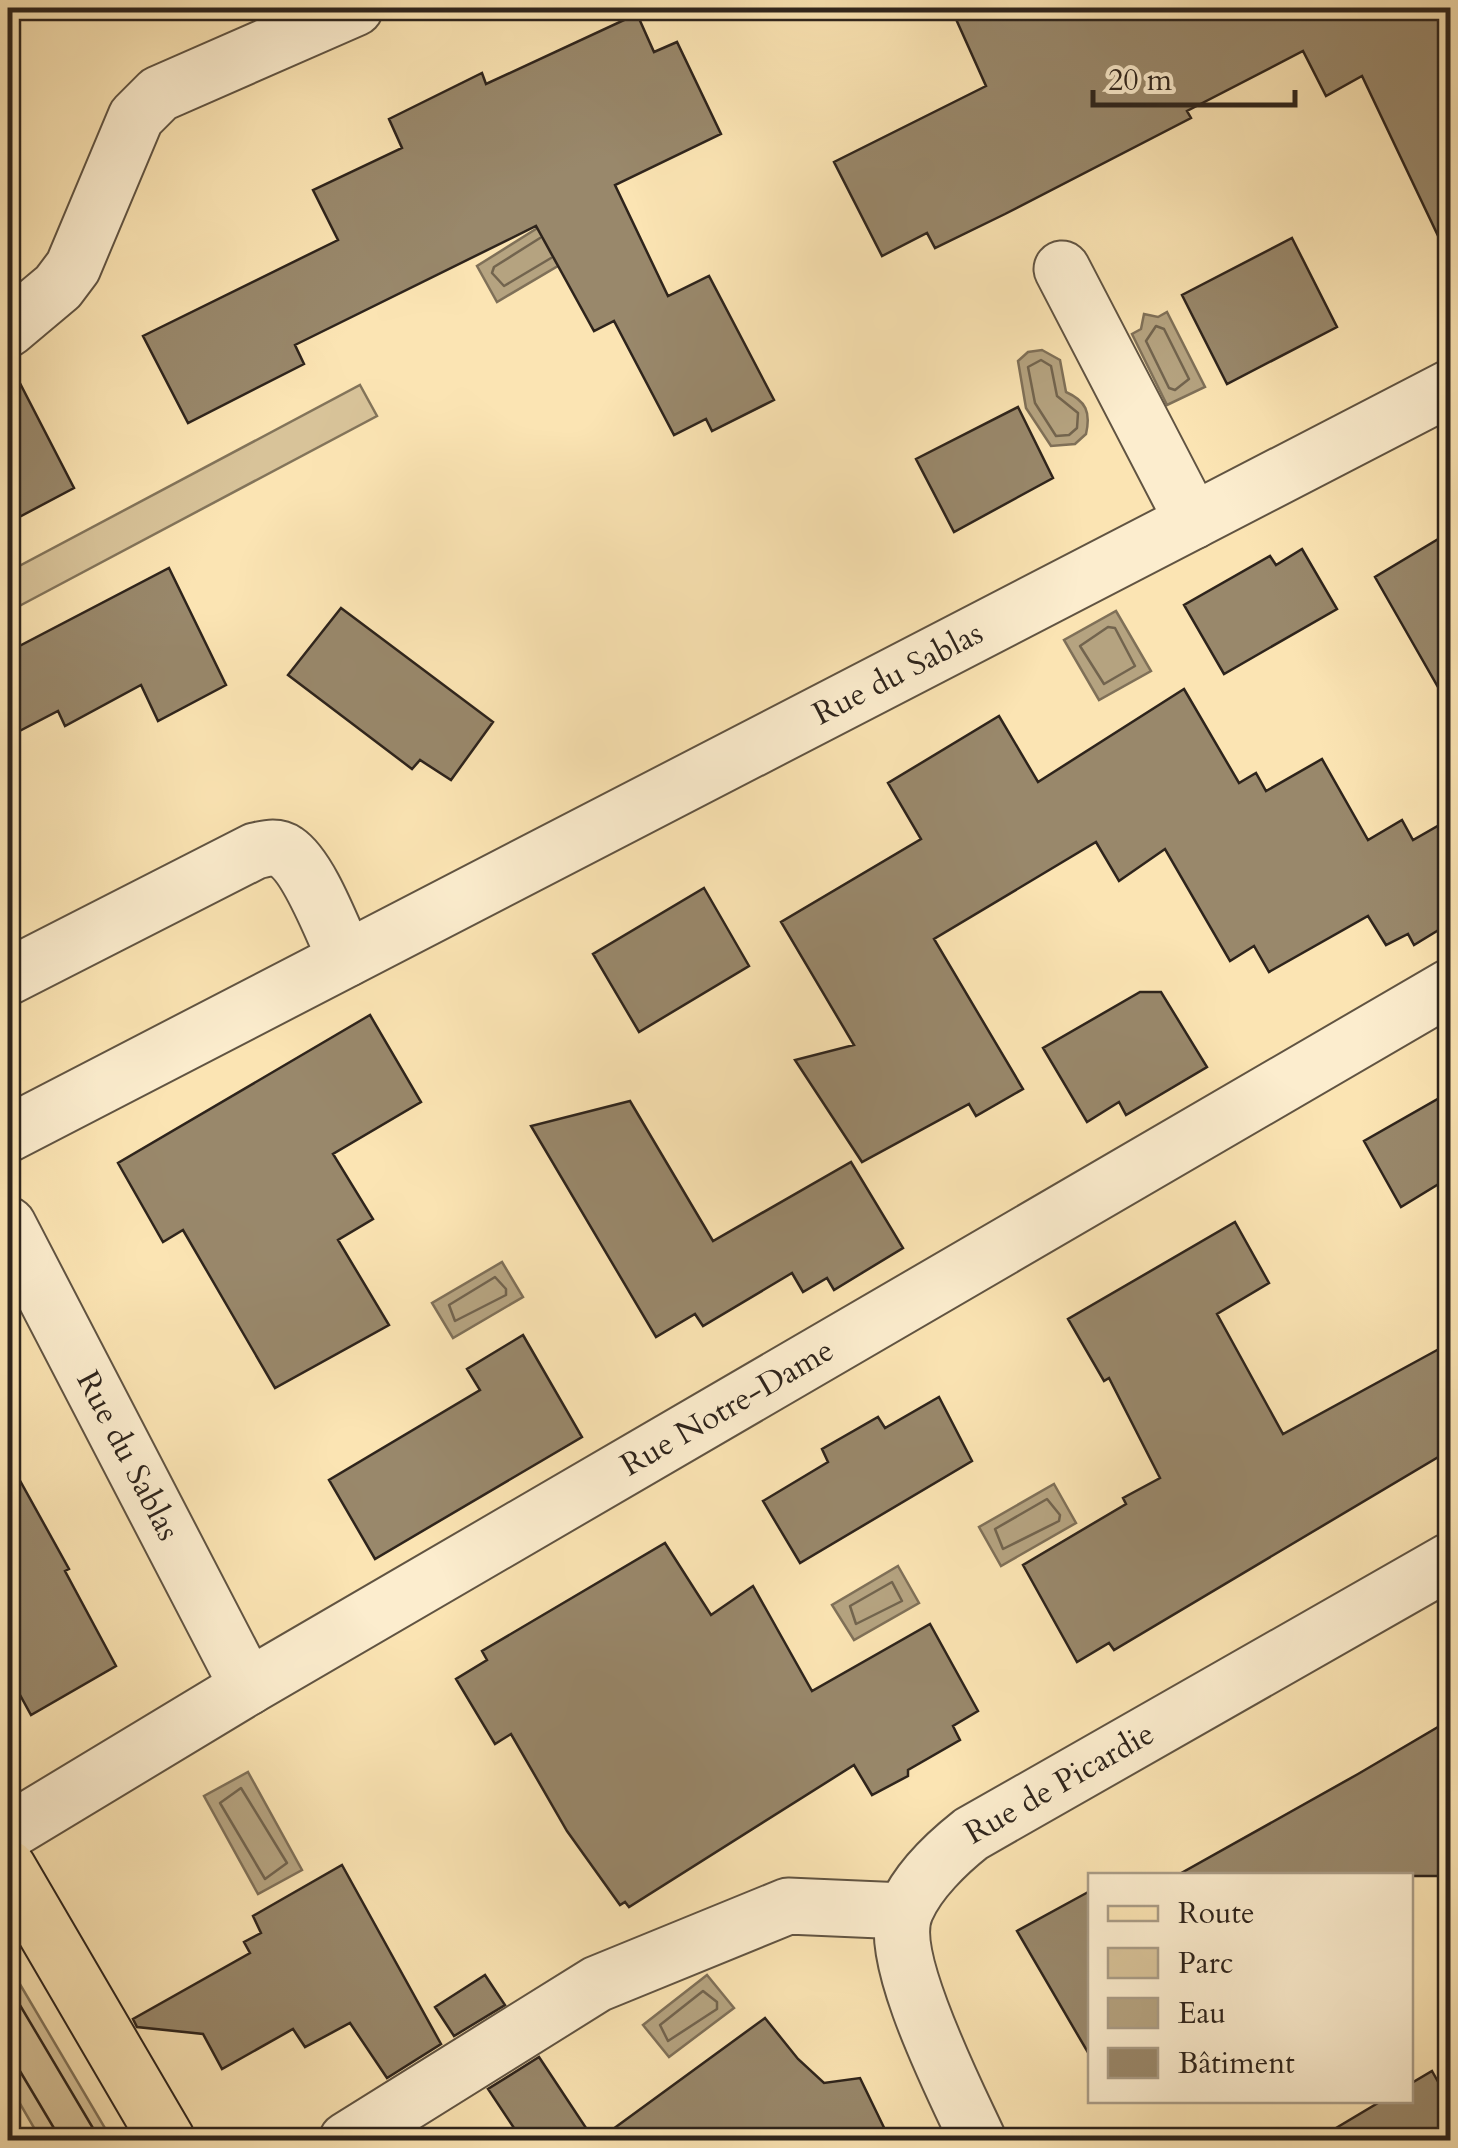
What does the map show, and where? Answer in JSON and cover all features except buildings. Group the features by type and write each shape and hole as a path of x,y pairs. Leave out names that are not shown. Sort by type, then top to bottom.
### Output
{"main road":[{"path":"8,1868 166,2140"}],"street":[{"path":"8,328 58,287 73,267 136,118 160,94 355,8"},
{"path":"1062,269 1193,521"},
{"name":"Rue du Sablas","path":"8,1134 1450,388"},
{"path":"8,977 254,852 272,847 286,851 302,870 346,959"},
{"name":"Rue Notre-Dame","path":"8,1832 248,1687 1450,988"},
{"name":"Rue du Sablas","path":"8,1225 248,1687"},
{"name":"Rue de Picardie","path":"904,1911 948,1852 971,1834 1450,1562"},
{"path":"347,2140 597,1984 788,1906 904,1911 904,1957 926,2025 978,2140"}],"green space":[{"path":"360,385 377,416 8,612 8,572"},
{"path":"8,1964 112,2140 41,2140 8,2083"}],"water":[{"path":"563,212 585,250 497,302 477,266"},
{"path":"1167,312 1205,387 1167,405 1132,334 1141,329 1144,314 1158,317"},
{"path":"1042,350 1060,360 1066,392 1085,408 1086,434 1075,444 1051,446 1026,408 1018,361 1028,352"},
{"path":"1116,611 1151,671 1099,700 1064,640"},
{"path":"502,1262 523,1297 453,1338 432,1303"},
{"path":"1054,1484 1076,1523 1001,1566 979,1527"},
{"path":"898,1566 919,1603 854,1640 832,1605"},
{"path":"248,1772 302,1870 258,1894 204,1796"},
{"path":"707,1975 734,2008 669,2057 643,2025"}],"tram line":[{"path":"8,1985 100,2140"},
{"path":"8,2051 61,2140"}]}
